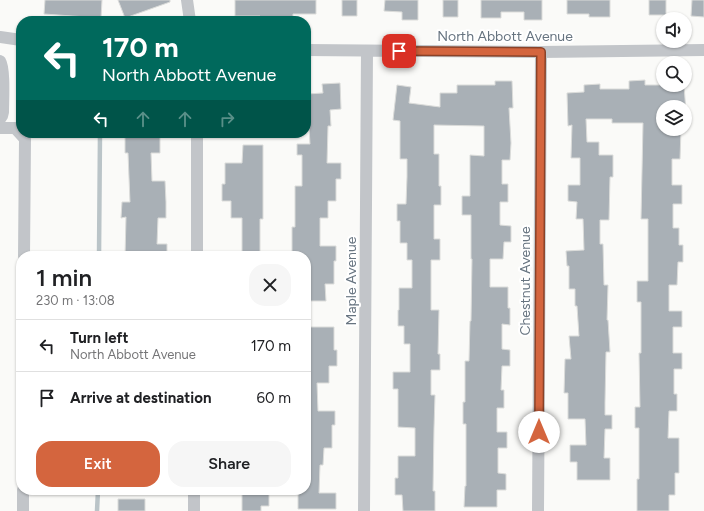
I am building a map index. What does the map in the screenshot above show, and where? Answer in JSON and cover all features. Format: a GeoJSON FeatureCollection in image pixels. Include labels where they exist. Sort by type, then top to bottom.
{"type":"FeatureCollection","features":[{"type":"Feature","properties":{"kind":"street"},"geometry":{"type":"LineString","coordinates":[[187,0],[189,16]]}},
{"type":"Feature","properties":{"kind":"street"},"geometry":{"type":"LineString","coordinates":[[0,37],[16,39]]}},
{"type":"Feature","properties":{"kind":"street","name":"North Abbott Avenue"},"geometry":{"type":"LineString","coordinates":[[311,50],[541,52],[704,50]]}},
{"type":"Feature","properties":{"kind":"street","name":"Maple Avenue"},"geometry":{"type":"LineString","coordinates":[[364,511],[367,51]]}},
{"type":"Feature","properties":{"kind":"street","name":"Chestnut Avenue"},"geometry":{"type":"LineString","coordinates":[[538,511],[541,52]]}},
{"type":"Feature","properties":{"kind":"street"},"geometry":{"type":"LineString","coordinates":[[0,61],[2,62],[3,67],[3,112],[0,119]]}},
{"type":"Feature","properties":{"kind":"street"},"geometry":{"type":"LineString","coordinates":[[0,128],[16,129]]}},
{"type":"Feature","properties":{"kind":"street"},"geometry":{"type":"LineString","coordinates":[[24,138],[24,251]]}},
{"type":"Feature","properties":{"kind":"street"},"geometry":{"type":"LineString","coordinates":[[196,138],[196,251]]}},
{"type":"Feature","properties":{"kind":"street"},"geometry":{"type":"LineString","coordinates":[[23,495],[23,511]]}},
{"type":"Feature","properties":{"kind":"street"},"geometry":{"type":"LineString","coordinates":[[194,495],[194,511]]}},
{"type":"Feature","properties":{"kind":"building"},"geometry":{"type":"Polygon","coordinates":[[[45,0],[102,0],[101,16],[44,14],[45,0]]]}},
{"type":"Feature","properties":{"kind":"building"},"geometry":{"type":"Polygon","coordinates":[[[118,0],[170,0],[170,2],[131,16],[124,16],[118,0]]]}},
{"type":"Feature","properties":{"kind":"building"},"geometry":{"type":"Polygon","coordinates":[[[235,0],[316,0],[316,14],[293,14],[293,16],[235,16],[235,0]]]}},
{"type":"Feature","properties":{"kind":"building"},"geometry":{"type":"Polygon","coordinates":[[[342,0],[357,0],[357,16],[342,16],[342,0]]]}},
{"type":"Feature","properties":{"kind":"building"},"geometry":{"type":"Polygon","coordinates":[[[385,0],[418,0],[418,20],[402,20],[402,12],[384,11],[385,0]]]}},
{"type":"Feature","properties":{"kind":"building"},"geometry":{"type":"Polygon","coordinates":[[[443,0],[458,0],[458,17],[443,17],[443,0]]]}},
{"type":"Feature","properties":{"kind":"building"},"geometry":{"type":"Polygon","coordinates":[[[481,0],[542,0],[542,20],[524,20],[524,12],[501,12],[501,18],[481,18],[481,0]]]}},
{"type":"Feature","properties":{"kind":"building"},"geometry":{"type":"Polygon","coordinates":[[[567,0],[610,0],[610,17],[589,17],[589,14],[567,14],[567,0]]]}},
{"type":"Feature","properties":{"kind":"building"},"geometry":{"type":"Polygon","coordinates":[[[649,0],[666,0],[666,12],[656,12],[656,15],[649,15],[649,0]]]}},
{"type":"Feature","properties":{"kind":"building"},"geometry":{"type":"Polygon","coordinates":[[[692,0],[704,0],[704,17],[692,16],[692,0]]]}},
{"type":"Feature","properties":{"kind":"building"},"geometry":{"type":"Polygon","coordinates":[[[645,80],[645,85],[656,85],[656,92],[685,92],[685,100],[656,100],[656,136],[681,136],[680,159],[672,159],[672,185],[682,185],[682,204],[673,204],[673,228],[679,228],[679,245],[683,245],[683,262],[678,262],[677,285],[669,285],[669,311],[682,311],[682,327],[673,327],[673,353],[682,353],[682,369],[674,369],[674,394],[677,394],[677,411],[669,411],[668,438],[679,438],[679,473],[675,473],[675,495],[669,495],[669,511],[637,511],[637,479],[639,479],[639,428],[635,428],[635,407],[640,407],[639,353],[641,353],[641,302],[637,302],[637,281],[648,281],[648,219],[641,219],[643,123],[612,123],[612,119],[586,119],[587,142],[599,142],[599,155],[613,155],[613,177],[610,177],[609,220],[600,220],[600,244],[603,244],[604,285],[608,285],[607,320],[610,352],[606,352],[605,415],[612,415],[612,429],[605,429],[604,458],[610,458],[610,480],[577,480],[577,462],[570,462],[570,445],[586,445],[585,419],[568,419],[568,393],[564,393],[565,359],[571,359],[569,336],[579,336],[577,306],[575,306],[575,289],[569,289],[569,266],[567,266],[566,251],[584,250],[583,219],[576,219],[577,202],[568,201],[568,185],[580,185],[580,158],[571,158],[572,125],[568,126],[567,93],[584,92],[584,85],[600,84],[600,89],[629,89],[629,81],[645,80]]]}},
{"type":"Feature","properties":{"kind":"building"},"geometry":{"type":"Polygon","coordinates":[[[495,81],[512,81],[513,108],[509,108],[511,143],[510,160],[502,160],[502,184],[508,184],[508,202],[500,202],[500,225],[511,226],[511,242],[504,242],[503,259],[490,259],[490,287],[508,287],[508,308],[510,308],[510,325],[502,324],[502,349],[510,350],[510,366],[502,366],[501,390],[504,390],[504,408],[497,408],[497,432],[507,432],[507,448],[498,448],[498,473],[506,474],[506,490],[497,490],[497,507],[464,507],[466,486],[466,424],[463,424],[463,402],[465,402],[465,361],[469,361],[472,259],[471,215],[462,215],[462,196],[470,196],[470,155],[484,156],[484,126],[434,125],[434,154],[439,154],[439,186],[441,186],[441,205],[434,205],[434,239],[440,239],[440,260],[431,260],[431,310],[439,310],[438,354],[440,354],[440,370],[431,370],[431,395],[435,395],[433,491],[435,491],[435,511],[403,511],[402,495],[395,495],[395,478],[398,478],[398,456],[415,456],[415,428],[398,427],[398,389],[393,389],[393,372],[410,372],[410,344],[404,344],[404,326],[398,326],[398,310],[399,288],[412,288],[412,260],[407,260],[407,243],[400,243],[400,221],[397,221],[397,204],[406,204],[407,159],[400,159],[400,121],[393,120],[397,85],[411,87],[409,103],[440,107],[440,93],[457,93],[457,85],[495,85],[495,81]]]}},
{"type":"Feature","properties":{"kind":"building"},"geometry":{"type":"Polygon","coordinates":[[[340,83],[341,109],[330,110],[331,126],[328,126],[327,163],[341,163],[341,179],[336,179],[336,201],[328,201],[328,218],[320,218],[320,246],[336,246],[336,261],[334,261],[334,284],[325,284],[326,301],[311,301],[311,251],[292,251],[292,227],[295,227],[295,186],[302,186],[302,155],[297,155],[297,144],[310,144],[311,94],[323,93],[322,84],[340,83]]]}},
{"type":"Feature","properties":{"kind":"building"},"geometry":{"type":"Polygon","coordinates":[[[125,138],[160,138],[160,153],[151,153],[152,181],[165,181],[166,218],[158,218],[157,244],[167,244],[167,251],[125,251],[126,217],[121,218],[122,202],[130,202],[128,153],[125,153],[125,138]]]}},
{"type":"Feature","properties":{"kind":"building"},"geometry":{"type":"Polygon","coordinates":[[[243,145],[263,145],[263,219],[260,219],[260,251],[242,251],[242,218],[231,218],[231,201],[222,201],[222,184],[225,184],[225,163],[242,163],[243,145]]]}},
{"type":"Feature","properties":{"kind":"building"},"geometry":{"type":"Polygon","coordinates":[[[311,327],[334,327],[334,350],[337,350],[337,366],[329,366],[329,383],[317,383],[318,411],[335,411],[335,425],[332,425],[332,448],[324,448],[323,465],[320,465],[319,493],[336,493],[336,509],[298,509],[298,495],[311,495],[311,327]]]}},
{"type":"Feature","properties":{"kind":"building"},"geometry":{"type":"Polygon","coordinates":[[[242,495],[269,495],[269,506],[261,506],[261,511],[242,511],[242,495]]]}},
{"type":"Feature","properties":{"kind":"building"},"geometry":{"type":"Polygon","coordinates":[[[118,499],[145,499],[145,511],[118,511],[118,499]]]}},
{"type":"Feature","properties":{"kind":"waterway"},"geometry":{"type":"LineString","coordinates":[[99,251],[100,138]]}},
{"type":"Feature","properties":{"kind":"waterway"},"geometry":{"type":"LineString","coordinates":[[97,511],[98,495]]}},
{"type":"Feature","properties":{"kind":"route"},"geometry":{"type":"LineString","coordinates":[[399,51],[541,52],[539,432]]}}]}
